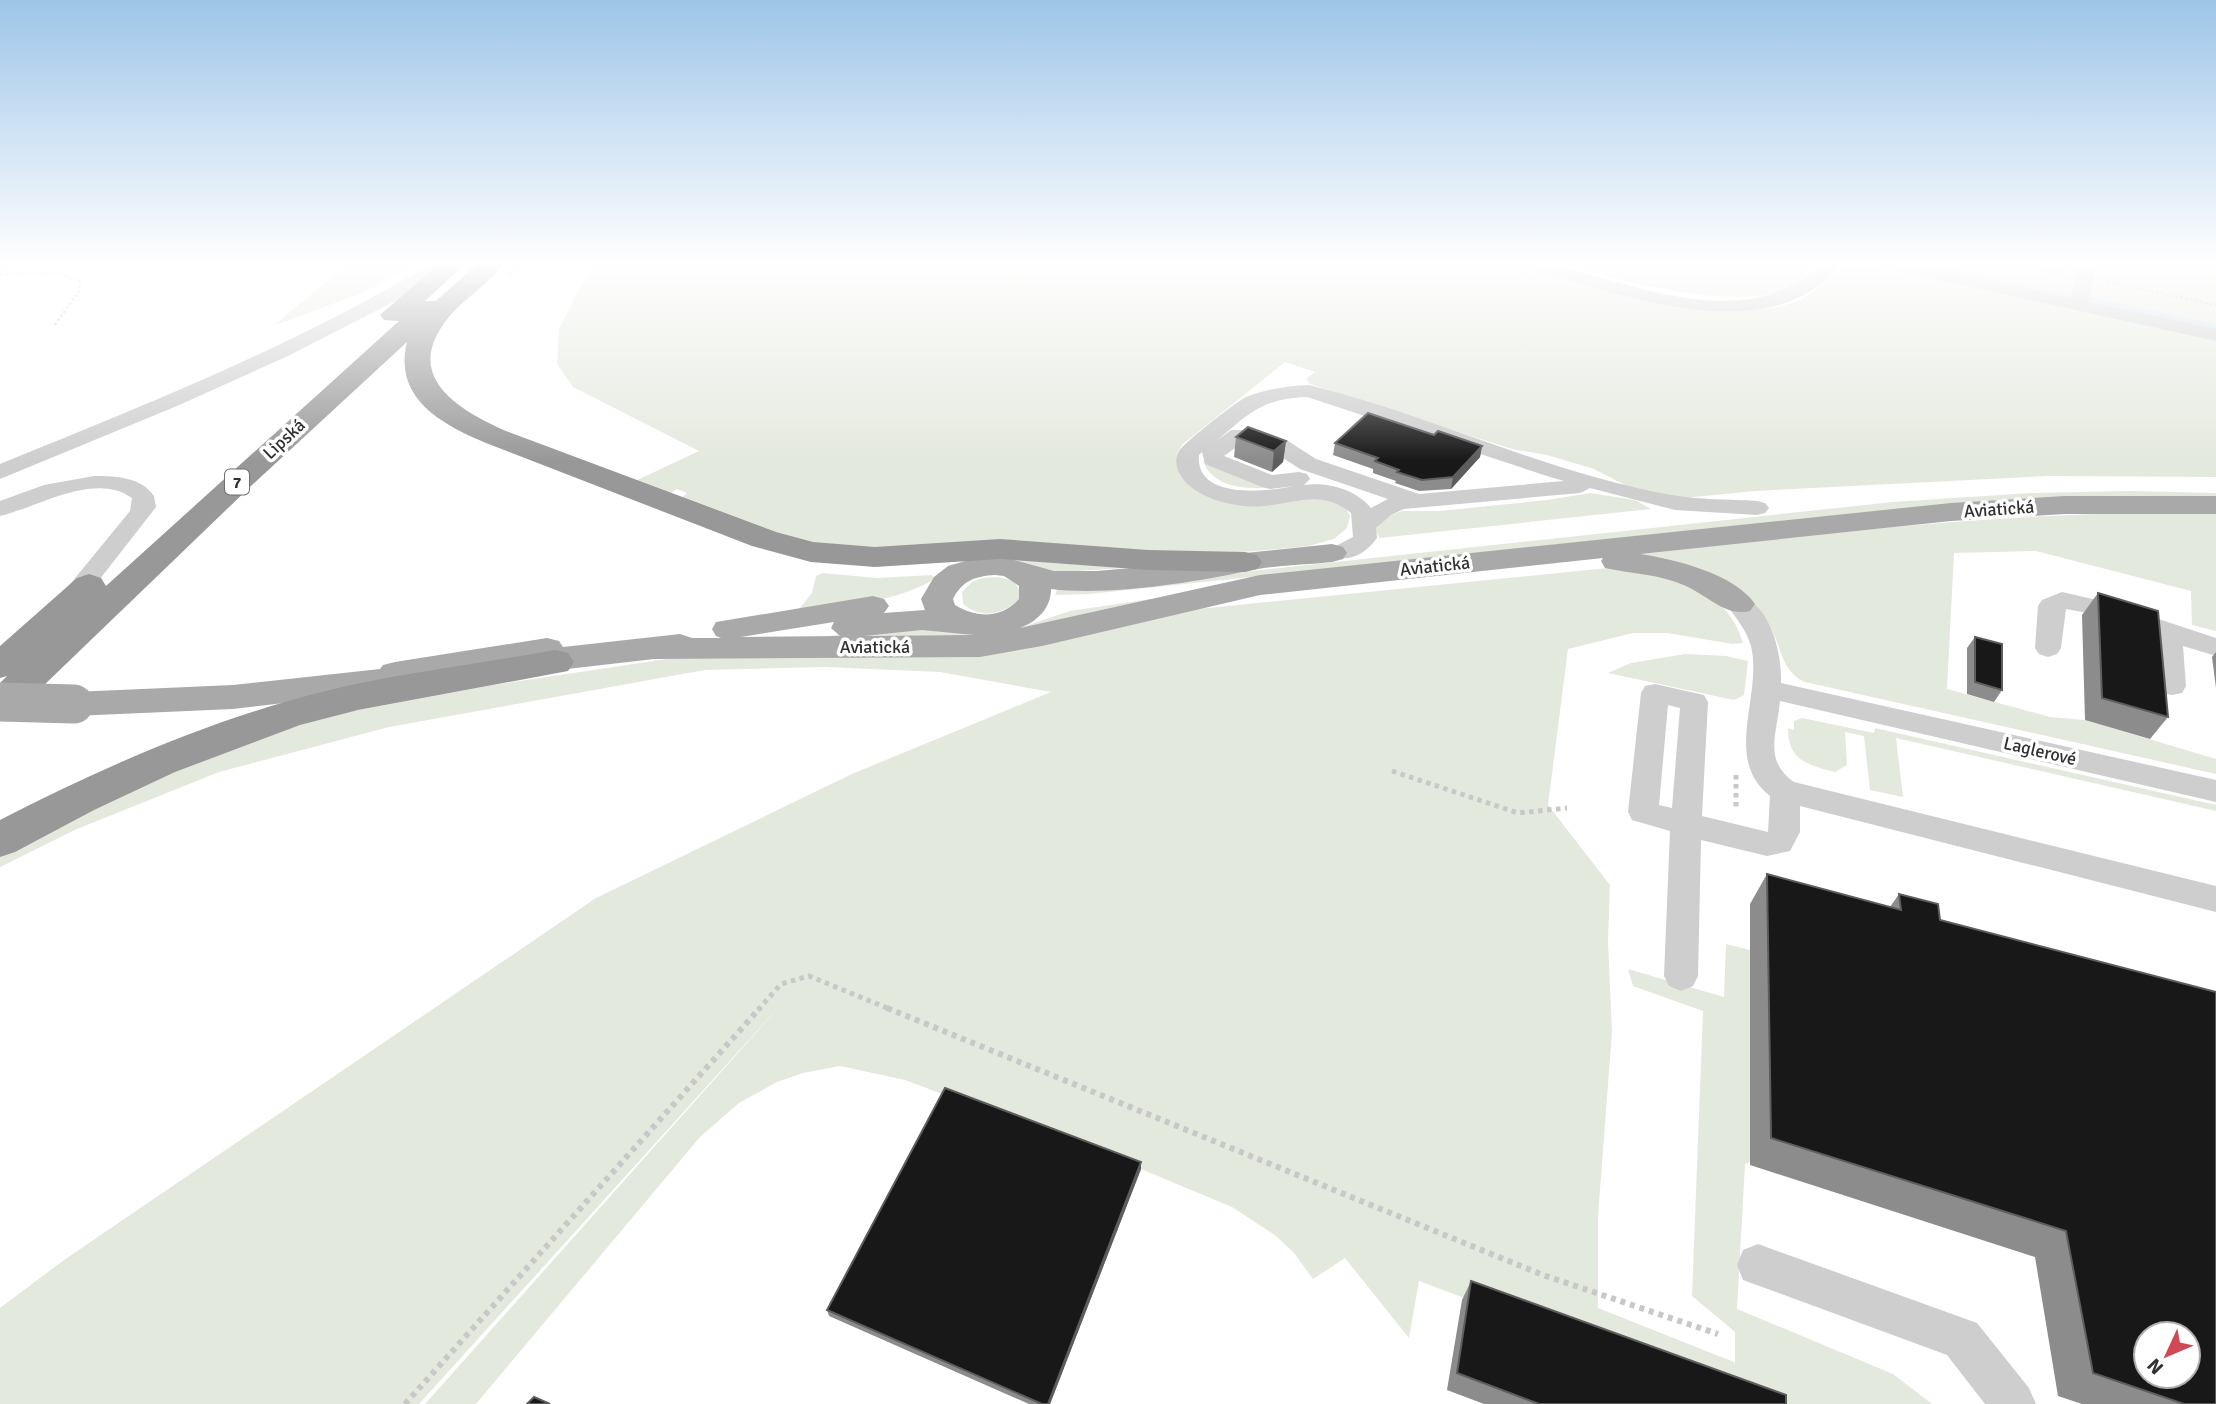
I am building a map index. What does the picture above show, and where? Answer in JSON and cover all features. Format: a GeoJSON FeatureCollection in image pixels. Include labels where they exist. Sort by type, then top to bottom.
{"type":"FeatureCollection","features":[{"type":"Feature","properties":{"kind":"highway","name":"Lipská"},"geometry":{"type":"LineString","coordinates":[[0,666],[377,330]]}},
{"type":"Feature","properties":{"kind":"highway","name":"Lipská"},"geometry":{"type":"LineString","coordinates":[[0,703],[276,446],[406,330]]}},
{"type":"Feature","properties":{"kind":"highway"},"geometry":{"type":"LineString","coordinates":[[428,330],[417,351],[417,373],[429,396],[451,415],[482,432],[786,547],[832,555],[901,556],[1000,549],[1147,560],[1252,573]]}},
{"type":"Feature","properties":{"kind":"highway"},"geometry":{"type":"LineString","coordinates":[[664,500],[709,529],[774,555],[810,564],[886,572],[998,566]]}},
{"type":"Feature","properties":{"kind":"highway"},"geometry":{"type":"LineString","coordinates":[[0,840],[119,781],[217,740],[293,713],[333,702],[492,676],[555,662]]}},
{"type":"Feature","properties":{"kind":"main road","name":"Aviatická"},"geometry":{"type":"LineString","coordinates":[[658,649],[980,646],[1042,635],[1252,573],[1343,552],[1876,496],[2017,486],[2134,483],[2216,486]]}},
{"type":"Feature","properties":{"kind":"main road","name":"Aviatická"},"geometry":{"type":"LineString","coordinates":[[998,566],[1053,580],[1096,581],[1218,569],[1252,573],[1532,556],[1962,511],[2113,504],[2216,505]]}},
{"type":"Feature","properties":{"kind":"main road"},"geometry":{"type":"LineString","coordinates":[[1532,556],[1656,565],[1708,584],[1739,604]]}},
{"type":"Feature","properties":{"kind":"main road"},"geometry":{"type":"LineString","coordinates":[[963,624],[941,611],[937,599],[944,582],[958,572],[998,566],[1030,579],[1035,587],[1036,598],[1031,606],[1013,621]]}},
{"type":"Feature","properties":{"kind":"main road"},"geometry":{"type":"LineString","coordinates":[[0,703],[74,704],[233,697],[434,675],[492,665],[555,662],[707,640],[921,620],[988,626],[1085,600],[1224,585],[1252,573]]}},
{"type":"Feature","properties":{"kind":"main road","name":"Aviatická"},"geometry":{"type":"LineString","coordinates":[[340,684],[534,651],[738,628],[891,604],[922,595],[944,582]]}},
{"type":"Feature","properties":{"kind":"street"},"geometry":{"type":"LineString","coordinates":[[0,472],[282,354],[330,330]]}},
{"type":"Feature","properties":{"kind":"street"},"geometry":{"type":"LineString","coordinates":[[2191,330],[2216,335]]}},
{"type":"Feature","properties":{"kind":"street"},"geometry":{"type":"LineString","coordinates":[[1343,552],[1363,541],[1365,525],[1358,506],[1312,480],[1270,482],[1213,459],[1212,454],[1221,436],[1251,402],[1291,391],[1309,391],[1558,472],[1642,496]]}},
{"type":"Feature","properties":{"kind":"street"},"geometry":{"type":"LineString","coordinates":[[1334,494],[1305,491],[1259,500],[1234,497],[1205,485],[1192,476],[1186,458],[1191,448],[1221,436],[1249,435],[1280,446],[1308,464],[1400,497],[1423,501]]}},
{"type":"Feature","properties":{"kind":"street"},"geometry":{"type":"LineString","coordinates":[[0,509],[49,491],[88,484],[128,485],[143,496],[144,507],[140,514],[66,605]]}},
{"type":"Feature","properties":{"kind":"street"},"geometry":{"type":"LineString","coordinates":[[1365,525],[1393,504],[1566,485],[1675,503],[1757,508]]}},
{"type":"Feature","properties":{"kind":"street"},"geometry":{"type":"LineString","coordinates":[[2048,648],[2051,606],[2062,600],[2151,623],[2216,647]]}},
{"type":"Feature","properties":{"kind":"street"},"geometry":{"type":"LineString","coordinates":[[1739,604],[1758,625],[1767,655],[1768,689],[1761,763],[1770,779],[1785,791],[2216,899]]}},
{"type":"Feature","properties":{"kind":"street"},"geometry":{"type":"LineString","coordinates":[[2169,631],[2172,686]]}},
{"type":"Feature","properties":{"kind":"street","name":"Laglerové"},"geometry":{"type":"LineString","coordinates":[[1768,689],[2216,791]]}},
{"type":"Feature","properties":{"kind":"street"},"geometry":{"type":"LineString","coordinates":[[1681,976],[1686,824],[1774,844],[1779,842],[1784,832],[1785,791]]}},
{"type":"Feature","properties":{"kind":"street"},"geometry":{"type":"LineString","coordinates":[[1758,1265],[1962,1338],[2013,1404]]}},
{"type":"Feature","properties":{"kind":"path"},"geometry":{"type":"LineString","coordinates":[[1392,771],[1518,813],[1567,808]]}},
{"type":"Feature","properties":{"kind":"path"},"geometry":{"type":"LineString","coordinates":[[405,1404],[781,984],[809,976],[1543,1275],[1717,1334]]}},
{"type":"Feature","properties":{"kind":"shaded area"},"geometry":{"type":"Polygon","coordinates":[[[559,330],[2168,330],[2216,340],[2216,477],[2049,476],[1755,491],[1684,498],[1627,486],[1594,469],[1547,455],[1512,449],[1310,384],[1306,379],[1315,372],[1285,362],[1183,444],[1177,454],[1176,464],[1187,483],[1292,499],[1329,499],[1346,508],[1350,516],[1347,528],[1334,539],[1309,546],[1187,555],[884,550],[809,545],[680,499],[687,493],[677,489],[668,495],[633,482],[699,451],[573,387],[557,364],[559,330]]]}},
{"type":"Feature","properties":{"kind":"shaded area"},"geometry":{"type":"Polygon","coordinates":[[[1203,461],[1275,487],[1233,486],[1215,477],[1203,461]]]}},
{"type":"Feature","properties":{"kind":"shaded area"},"geometry":{"type":"Polygon","coordinates":[[[1590,493],[1635,500],[1651,509],[1380,538],[1375,530],[1384,518],[1402,511],[1440,511],[1590,493]]]}},
{"type":"Feature","properties":{"kind":"shaded area"},"geometry":{"type":"Polygon","coordinates":[[[2030,493],[2216,493],[2216,498],[1816,517],[1090,594],[1055,595],[1057,589],[1083,589],[1893,502],[2030,493]]]}},
{"type":"Feature","properties":{"kind":"shaded area"},"geometry":{"type":"Polygon","coordinates":[[[2144,513],[2216,514],[2216,631],[2192,625],[2191,591],[2036,551],[1954,553],[1947,689],[2050,717],[2085,720],[2216,759],[2216,774],[1805,682],[1786,664],[1768,623],[1637,553],[1953,522],[2144,513]]]}},
{"type":"Feature","properties":{"kind":"shaded area"},"geometry":{"type":"Polygon","coordinates":[[[970,556],[1124,568],[1061,572],[983,558],[904,565],[970,556]]]}},
{"type":"Feature","properties":{"kind":"shaded area"},"geometry":{"type":"Polygon","coordinates":[[[1618,567],[1676,580],[1694,587],[1724,609],[1735,624],[1743,643],[1733,644],[1667,633],[1633,633],[1568,649],[1548,805],[1610,885],[1608,941],[1612,1032],[1598,1216],[1598,1308],[1734,1362],[1735,1365],[1735,1332],[1692,1296],[1703,1011],[1633,986],[1628,969],[1724,997],[1726,944],[1750,950],[1750,1162],[1745,1164],[1737,1309],[1893,1374],[1932,1404],[1745,1404],[1419,1281],[1409,1338],[1345,1258],[1313,1279],[1294,1253],[1276,1236],[1232,1207],[1141,1169],[905,1080],[840,1066],[803,1073],[777,1082],[739,1103],[700,1137],[476,1404],[425,1404],[787,998],[419,1404],[0,1404],[0,1308],[64,1260],[596,898],[852,774],[1051,692],[940,672],[825,667],[705,670],[389,727],[219,772],[77,829],[0,867],[0,852],[114,794],[288,728],[348,712],[493,685],[667,659],[717,655],[829,655],[1178,611],[1618,567]]]}},
{"type":"Feature","properties":{"kind":"shaded area"},"geometry":{"type":"Polygon","coordinates":[[[822,573],[877,578],[932,575],[935,579],[885,599],[795,614],[812,593],[816,576],[822,573]]]}},
{"type":"Feature","properties":{"kind":"shaded area"},"geometry":{"type":"Polygon","coordinates":[[[983,578],[1008,579],[1017,586],[1020,598],[1007,608],[993,613],[970,609],[963,604],[962,592],[973,581],[983,578]]]}},
{"type":"Feature","properties":{"kind":"shaded area"},"geometry":{"type":"Polygon","coordinates":[[[1154,600],[1006,637],[828,636],[914,627],[1013,630],[1070,611],[1154,600]]]}},
{"type":"Feature","properties":{"kind":"shaded area"},"geometry":{"type":"Polygon","coordinates":[[[1685,654],[1726,656],[1748,661],[1744,695],[1734,700],[1608,673],[1631,663],[1685,654]]]}},
{"type":"Feature","properties":{"kind":"shaded area"},"geometry":{"type":"Polygon","coordinates":[[[1802,718],[1874,733],[1875,728],[2216,805],[2216,811],[1896,738],[1903,797],[1870,790],[1864,736],[1845,732],[1847,765],[1835,772],[1808,763],[1795,754],[1788,728],[1794,730],[1794,721],[1802,718]]]}},
{"type":"Feature","properties":{"kind":"building"},"geometry":{"type":"Polygon","coordinates":[[[1368,413],[1434,435],[1438,431],[1482,446],[1453,477],[1422,480],[1375,461],[1378,458],[1335,443],[1368,413]]]}},
{"type":"Feature","properties":{"kind":"building"},"geometry":{"type":"Polygon","coordinates":[[[1248,427],[1286,441],[1274,451],[1236,437],[1248,427]]]}},
{"type":"Feature","properties":{"kind":"building"},"geometry":{"type":"Polygon","coordinates":[[[2098,593],[2158,611],[2168,717],[2102,698],[2098,593]]]}},
{"type":"Feature","properties":{"kind":"building"},"geometry":{"type":"Polygon","coordinates":[[[1975,637],[2002,644],[2002,690],[1975,682],[1975,637]]]}},
{"type":"Feature","properties":{"kind":"building"},"geometry":{"type":"Polygon","coordinates":[[[1767,874],[1901,910],[1899,894],[1938,904],[1940,920],[2216,992],[2216,1404],[2184,1404],[2143,1390],[2202,1390],[2202,1320],[2132,1320],[2132,1386],[2093,1373],[2066,1231],[1771,1138],[1767,874]]]}},
{"type":"Feature","properties":{"kind":"building"},"geometry":{"type":"Polygon","coordinates":[[[945,1088],[1141,1162],[1048,1404],[1042,1404],[827,1310],[945,1088]]]}},
{"type":"Feature","properties":{"kind":"building"},"geometry":{"type":"Polygon","coordinates":[[[1471,1281],[1786,1395],[1786,1404],[1539,1404],[1457,1373],[1471,1281]]]}},
{"type":"Feature","properties":{"kind":"building"},"geometry":{"type":"Polygon","coordinates":[[[534,1397],[550,1404],[527,1404],[534,1397]]]}}]}
